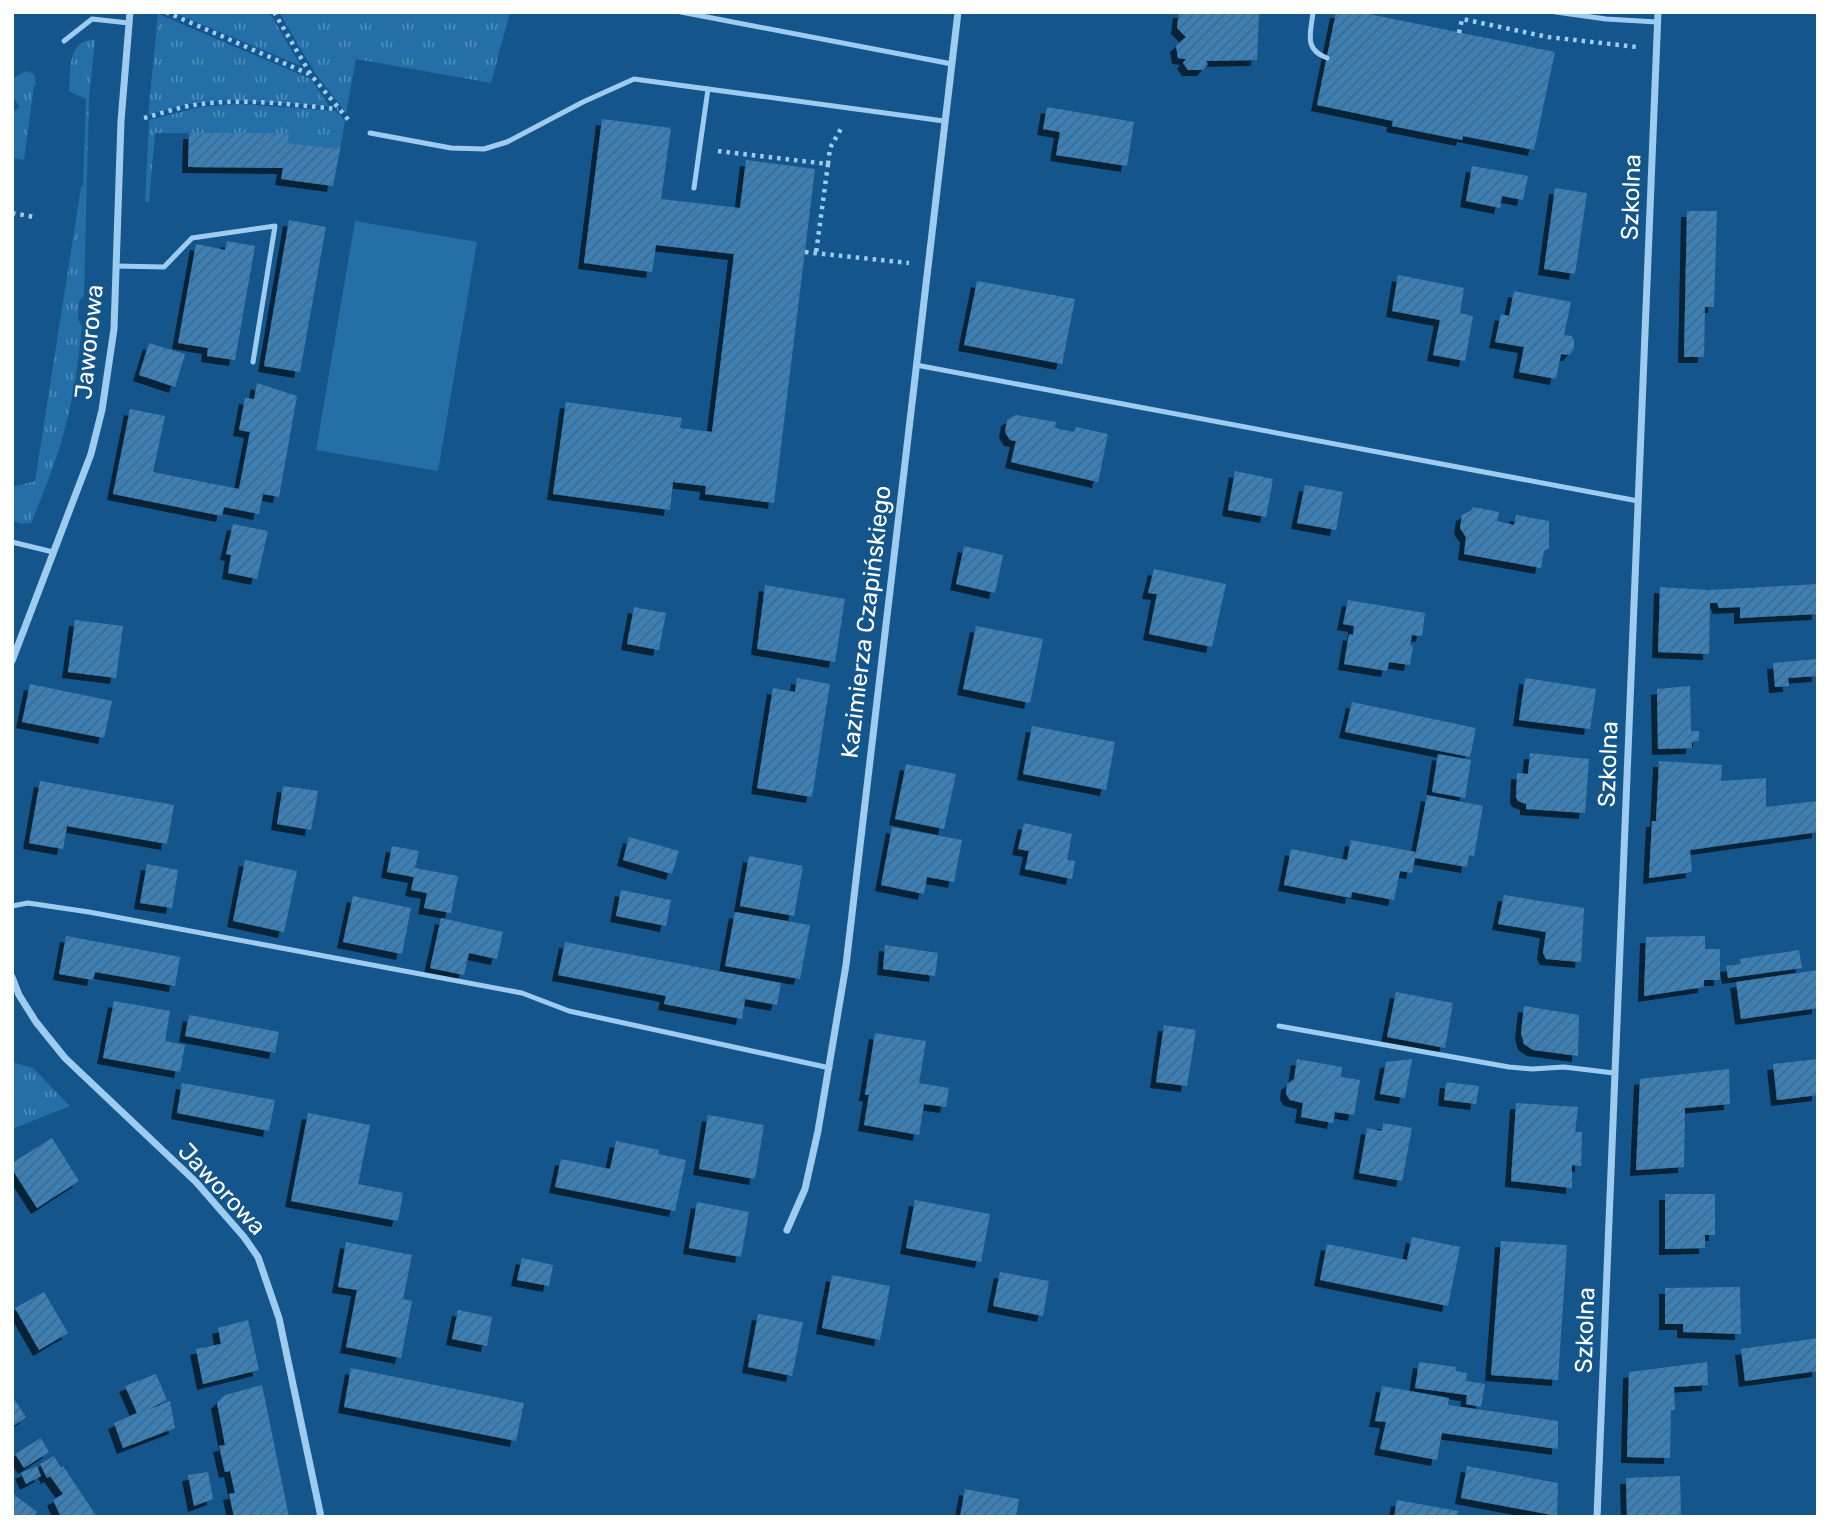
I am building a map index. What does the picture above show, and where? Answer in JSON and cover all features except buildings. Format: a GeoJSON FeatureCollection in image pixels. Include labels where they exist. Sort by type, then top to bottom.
{"type":"FeatureCollection","features":[{"type":"Feature","properties":{"kind":"street","name":"Jaworowa"},"geometry":{"type":"LineString","coordinates":[[12,661],[91,454],[102,410],[114,329],[121,108],[130,12]]}},
{"type":"Feature","properties":{"kind":"street","name":"Kazimierza Czapińskiego"},"geometry":{"type":"LineString","coordinates":[[787,1230],[805,1189],[830,1068],[846,965],[958,12]]}},
{"type":"Feature","properties":{"kind":"street","name":"Szkolna"},"geometry":{"type":"LineString","coordinates":[[1597,1517],[1658,12]]}},
{"type":"Feature","properties":{"kind":"street","name":"Jaworowa"},"geometry":{"type":"LineString","coordinates":[[12,977],[16,997],[65,1058],[196,1182],[258,1257],[282,1329],[321,1517]]}},
{"type":"Feature","properties":{"kind":"lane"},"geometry":{"type":"LineString","coordinates":[[681,12],[952,64]]}},
{"type":"Feature","properties":{"kind":"lane"},"geometry":{"type":"LineString","coordinates":[[1313,12],[1311,46],[1315,53],[1327,58]]}},
{"type":"Feature","properties":{"kind":"lane"},"geometry":{"type":"LineString","coordinates":[[1556,12],[1594,18],[1657,22]]}},
{"type":"Feature","properties":{"kind":"lane"},"geometry":{"type":"LineString","coordinates":[[64,41],[92,19],[129,23]]}},
{"type":"Feature","properties":{"kind":"lane"},"geometry":{"type":"LineString","coordinates":[[370,132],[451,148],[484,149],[507,142],[634,79],[944,121]]}},
{"type":"Feature","properties":{"kind":"lane"},"geometry":{"type":"LineString","coordinates":[[694,188],[708,89]]}},
{"type":"Feature","properties":{"kind":"lane"},"geometry":{"type":"LineString","coordinates":[[116,266],[164,267],[192,237],[275,226],[253,362]]}},
{"type":"Feature","properties":{"kind":"lane"},"geometry":{"type":"LineString","coordinates":[[916,365],[1638,502]]}},
{"type":"Feature","properties":{"kind":"lane"},"geometry":{"type":"LineString","coordinates":[[12,542],[53,552]]}},
{"type":"Feature","properties":{"kind":"lane"},"geometry":{"type":"LineString","coordinates":[[12,906],[27,903],[89,912],[522,993],[569,1012],[830,1068]]}},
{"type":"Feature","properties":{"kind":"lane"},"geometry":{"type":"LineString","coordinates":[[1279,1026],[1510,1067],[1564,1067],[1614,1073]]}},
{"type":"Feature","properties":{"kind":"path"},"geometry":{"type":"LineString","coordinates":[[166,12],[311,75]]}},
{"type":"Feature","properties":{"kind":"path"},"geometry":{"type":"LineString","coordinates":[[274,12],[311,75],[345,117]]}},
{"type":"Feature","properties":{"kind":"path"},"geometry":{"type":"LineString","coordinates":[[1459,33],[1463,12]]}},
{"type":"Feature","properties":{"kind":"path"},"geometry":{"type":"LineString","coordinates":[[1462,19],[1548,37],[1615,44]]}},
{"type":"Feature","properties":{"kind":"path"},"geometry":{"type":"LineString","coordinates":[[144,118],[182,107],[225,102],[338,108]]}},
{"type":"Feature","properties":{"kind":"path"},"geometry":{"type":"LineString","coordinates":[[816,253],[830,148]]}},
{"type":"Feature","properties":{"kind":"path"},"geometry":{"type":"LineString","coordinates":[[700,149],[828,164]]}},
{"type":"Feature","properties":{"kind":"path"},"geometry":{"type":"LineString","coordinates":[[12,213],[34,216]]}},
{"type":"Feature","properties":{"kind":"path"},"geometry":{"type":"LineString","coordinates":[[805,252],[928,264]]}},
{"type":"Feature","properties":{"kind":"green space"},"geometry":{"type":"Polygon","coordinates":[[[173,12],[269,12],[301,66],[173,12]]]}},
{"type":"Feature","properties":{"kind":"green space"},"geometry":{"type":"Polygon","coordinates":[[[279,12],[510,12],[491,83],[356,59],[346,113],[315,73],[279,12]]]}},
{"type":"Feature","properties":{"kind":"green space"},"geometry":{"type":"Polygon","coordinates":[[[158,14],[311,79],[329,106],[229,100],[188,104],[148,115],[158,14]]]}},
{"type":"Feature","properties":{"kind":"green space"},"geometry":{"type":"Polygon","coordinates":[[[95,40],[89,98],[84,296],[79,301],[78,320],[82,326],[75,379],[64,432],[49,478],[31,523],[21,524],[12,520],[12,487],[35,481],[83,186],[86,99],[69,91],[72,58],[78,46],[95,40]]]}},
{"type":"Feature","properties":{"kind":"green space"},"geometry":{"type":"Polygon","coordinates":[[[26,71],[34,74],[36,86],[24,160],[12,158],[12,113],[20,107],[12,95],[12,79],[26,71]]]}},
{"type":"Feature","properties":{"kind":"green space"},"geometry":{"type":"Polygon","coordinates":[[[239,104],[336,111],[345,121],[340,149],[288,143],[289,133],[155,133],[149,202],[145,202],[149,120],[200,107],[239,104]]]}},
{"type":"Feature","properties":{"kind":"green space"},"geometry":{"type":"Polygon","coordinates":[[[355,221],[477,242],[438,471],[316,450],[355,221]]]}},
{"type":"Feature","properties":{"kind":"green space"},"geometry":{"type":"Polygon","coordinates":[[[12,1062],[33,1068],[70,1106],[12,1129],[12,1062]]]}}]}
